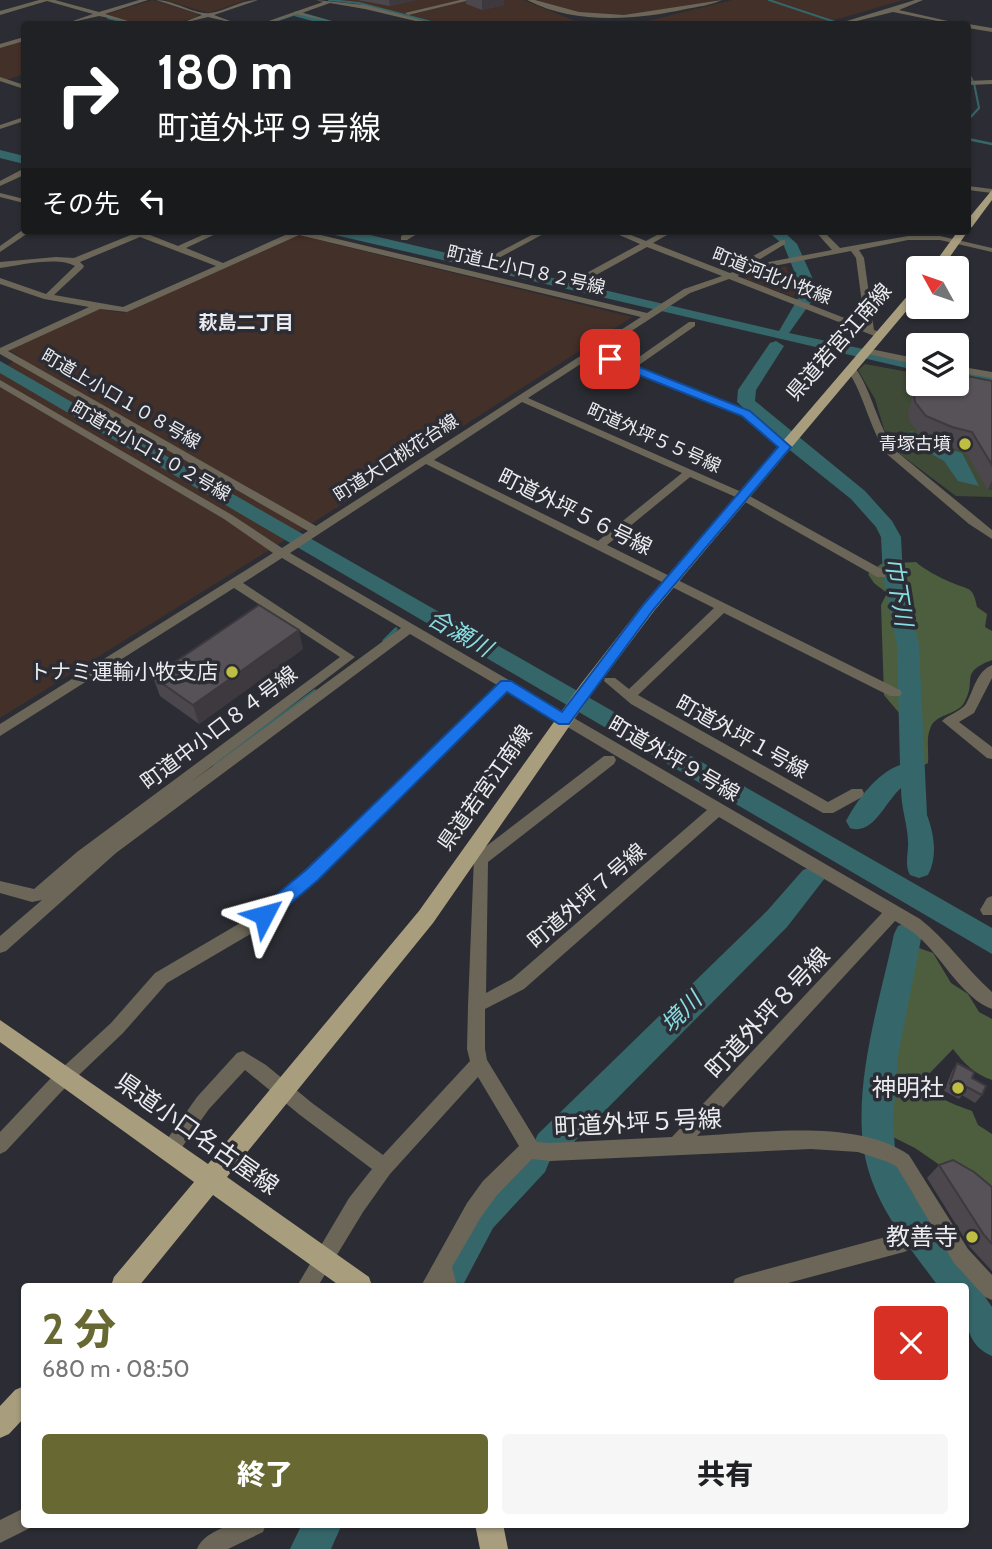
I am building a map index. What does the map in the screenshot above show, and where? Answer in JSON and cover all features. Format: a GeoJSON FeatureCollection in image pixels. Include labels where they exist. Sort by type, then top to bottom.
{"type":"FeatureCollection","features":[{"type":"Feature","properties":{"kind":"main road"},"geometry":{"type":"LineString","coordinates":[[971,221],[992,192]]}},
{"type":"Feature","properties":{"kind":"main road"},"geometry":{"type":"LineString","coordinates":[[945,256],[960,235]]}},
{"type":"Feature","properties":{"kind":"main road","name":"県道若宮江南線"},"geometry":{"type":"LineString","coordinates":[[126,1283],[478,854],[565,719],[670,581],[858,360],[875,333],[906,302]]}},
{"type":"Feature","properties":{"kind":"main road","name":"県道小口名古屋線"},"geometry":{"type":"LineString","coordinates":[[0,1030],[356,1283]]}},
{"type":"Feature","properties":{"kind":"main road"},"geometry":{"type":"LineString","coordinates":[[0,1425],[21,1402]]}},
{"type":"Feature","properties":{"kind":"main road"},"geometry":{"type":"LineString","coordinates":[[490,1528],[494,1549]]}},
{"type":"Feature","properties":{"kind":"street"},"geometry":{"type":"LineString","coordinates":[[0,13],[45,0],[123,21]]}},
{"type":"Feature","properties":{"kind":"street"},"geometry":{"type":"LineString","coordinates":[[99,15],[145,0]]}},
{"type":"Feature","properties":{"kind":"street"},"geometry":{"type":"LineString","coordinates":[[78,21],[151,0]]}},
{"type":"Feature","properties":{"kind":"street"},"geometry":{"type":"LineString","coordinates":[[159,0],[225,21]]}},
{"type":"Feature","properties":{"kind":"street"},"geometry":{"type":"LineString","coordinates":[[192,21],[255,0]]}},
{"type":"Feature","properties":{"kind":"street"},"geometry":{"type":"LineString","coordinates":[[320,0],[365,7],[421,21]]}},
{"type":"Feature","properties":{"kind":"street"},"geometry":{"type":"LineString","coordinates":[[408,13],[467,0]]}},
{"type":"Feature","properties":{"kind":"street"},"geometry":{"type":"LineString","coordinates":[[530,0],[585,21]]}},
{"type":"Feature","properties":{"kind":"street"},"geometry":{"type":"LineString","coordinates":[[633,21],[719,0]]}},
{"type":"Feature","properties":{"kind":"street"},"geometry":{"type":"LineString","coordinates":[[851,21],[920,0]]}},
{"type":"Feature","properties":{"kind":"street"},"geometry":{"type":"LineString","coordinates":[[273,21],[332,2]]}},
{"type":"Feature","properties":{"kind":"street"},"geometry":{"type":"LineString","coordinates":[[326,21],[300,14],[332,2]]}},
{"type":"Feature","properties":{"kind":"street"},"geometry":{"type":"LineString","coordinates":[[558,10],[604,17],[656,15]]}},
{"type":"Feature","properties":{"kind":"street"},"geometry":{"type":"LineString","coordinates":[[893,10],[944,21]]}},
{"type":"Feature","properties":{"kind":"street"},"geometry":{"type":"LineString","coordinates":[[99,15],[118,21]]}},
{"type":"Feature","properties":{"kind":"street"},"geometry":{"type":"LineString","coordinates":[[294,15],[316,21]]}},
{"type":"Feature","properties":{"kind":"street"},"geometry":{"type":"LineString","coordinates":[[971,26],[992,30]]}},
{"type":"Feature","properties":{"kind":"street"},"geometry":{"type":"LineString","coordinates":[[0,46],[21,39]]}},
{"type":"Feature","properties":{"kind":"street"},"geometry":{"type":"LineString","coordinates":[[0,85],[21,78]]}},
{"type":"Feature","properties":{"kind":"street"},"geometry":{"type":"LineString","coordinates":[[0,79],[21,86]]}},
{"type":"Feature","properties":{"kind":"street"},"geometry":{"type":"LineString","coordinates":[[971,83],[992,82]]}},
{"type":"Feature","properties":{"kind":"street"},"geometry":{"type":"LineString","coordinates":[[0,126],[21,119]]}},
{"type":"Feature","properties":{"kind":"street"},"geometry":{"type":"LineString","coordinates":[[0,184],[21,174]]}},
{"type":"Feature","properties":{"kind":"street"},"geometry":{"type":"LineString","coordinates":[[971,188],[992,192]]}},
{"type":"Feature","properties":{"kind":"street"},"geometry":{"type":"LineString","coordinates":[[0,195],[21,200]]}},
{"type":"Feature","properties":{"kind":"street"},"geometry":{"type":"LineString","coordinates":[[1,248],[21,235]]}},
{"type":"Feature","properties":{"kind":"street"},"geometry":{"type":"LineString","coordinates":[[0,265],[56,259],[75,261],[129,235]]}},
{"type":"Feature","properties":{"kind":"street"},"geometry":{"type":"LineString","coordinates":[[144,235],[221,265]]}},
{"type":"Feature","properties":{"kind":"street"},"geometry":{"type":"LineString","coordinates":[[180,247],[208,235]]}},
{"type":"Feature","properties":{"kind":"street","name":"町道上小口８２号線"},"geometry":{"type":"LineString","coordinates":[[98,306],[124,310],[291,235]]}},
{"type":"Feature","properties":{"kind":"street","name":"町道上小口８２号線"},"geometry":{"type":"LineString","coordinates":[[312,235],[654,310]]}},
{"type":"Feature","properties":{"kind":"street"},"geometry":{"type":"LineString","coordinates":[[404,238],[410,235]]}},
{"type":"Feature","properties":{"kind":"street"},"geometry":{"type":"LineString","coordinates":[[492,258],[537,235]]}},
{"type":"Feature","properties":{"kind":"street","name":"町道河北小牧線"},"geometry":{"type":"LineString","coordinates":[[624,235],[875,333]]}},
{"type":"Feature","properties":{"kind":"street"},"geometry":{"type":"LineString","coordinates":[[584,278],[663,235]]}},
{"type":"Feature","properties":{"kind":"street"},"geometry":{"type":"LineString","coordinates":[[823,235],[839,252]]}},
{"type":"Feature","properties":{"kind":"street","name":"町道大口桃花台線"},"geometry":{"type":"LineString","coordinates":[[0,732],[315,532],[654,310],[696,287],[751,268],[915,237],[956,241],[992,250]]}},
{"type":"Feature","properties":{"kind":"street"},"geometry":{"type":"LineString","coordinates":[[751,268],[747,263],[782,242]]}},
{"type":"Feature","properties":{"kind":"street"},"geometry":{"type":"LineString","coordinates":[[854,249],[860,258],[875,333]]}},
{"type":"Feature","properties":{"kind":"street"},"geometry":{"type":"LineString","coordinates":[[47,298],[80,266],[75,261]]}},
{"type":"Feature","properties":{"kind":"street"},"geometry":{"type":"LineString","coordinates":[[0,281],[47,298],[98,306]]}},
{"type":"Feature","properties":{"kind":"street","name":"町道上小口１０８号線"},"geometry":{"type":"LineString","coordinates":[[1,351],[98,306]]}},
{"type":"Feature","properties":{"kind":"street"},"geometry":{"type":"LineString","coordinates":[[630,367],[692,324]]}},
{"type":"Feature","properties":{"kind":"street","name":"町道上小口１０８号線"},"geometry":{"type":"LineString","coordinates":[[1,351],[315,532]]}},
{"type":"Feature","properties":{"kind":"street"},"geometry":{"type":"LineString","coordinates":[[591,352],[746,414],[788,443]]}},
{"type":"Feature","properties":{"kind":"street"},"geometry":{"type":"LineString","coordinates":[[906,362],[858,360],[858,378],[883,441],[892,453],[958,510],[992,535]]}},
{"type":"Feature","properties":{"kind":"street"},"geometry":{"type":"LineString","coordinates":[[969,371],[992,375]]}},
{"type":"Feature","properties":{"kind":"street","name":"町道中小口１０２号線"},"geometry":{"type":"LineString","coordinates":[[0,383],[283,552]]}},
{"type":"Feature","properties":{"kind":"street","name":"町道外坪５５号線"},"geometry":{"type":"LineString","coordinates":[[520,398],[742,496],[881,574]]}},
{"type":"Feature","properties":{"kind":"street","name":"町道外坪５６号線"},"geometry":{"type":"LineString","coordinates":[[426,460],[895,693]]}},
{"type":"Feature","properties":{"kind":"street"},"geometry":{"type":"LineString","coordinates":[[602,547],[691,474]]}},
{"type":"Feature","properties":{"kind":"street","name":"町道外坪９号線"},"geometry":{"type":"LineString","coordinates":[[283,552],[922,929],[968,981],[992,1002]]}},
{"type":"Feature","properties":{"kind":"street","name":"町道中小口８４号線"},"geometry":{"type":"LineString","coordinates":[[0,887],[32,896],[38,895],[82,856],[349,657],[235,583]]}},
{"type":"Feature","properties":{"kind":"street"},"geometry":{"type":"LineString","coordinates":[[629,695],[723,607]]}},
{"type":"Feature","properties":{"kind":"street"},"geometry":{"type":"LineString","coordinates":[[0,946],[111,849],[410,628]]}},
{"type":"Feature","properties":{"kind":"street"},"geometry":{"type":"LineString","coordinates":[[992,670],[985,677],[969,710],[949,721],[992,754]]}},
{"type":"Feature","properties":{"kind":"street","name":"町道外坪１号線"},"geometry":{"type":"LineString","coordinates":[[610,681],[629,695],[828,809],[857,793]]}},
{"type":"Feature","properties":{"kind":"street"},"geometry":{"type":"LineString","coordinates":[[0,1145],[65,1077],[117,1028],[161,978],[253,924],[312,875],[506,684]]}},
{"type":"Feature","properties":{"kind":"street"},"geometry":{"type":"LineString","coordinates":[[478,854],[609,760]]}},
{"type":"Feature","properties":{"kind":"street","name":"町道外坪７号線"},"geometry":{"type":"LineString","coordinates":[[476,1006],[518,984],[718,809]]}},
{"type":"Feature","properties":{"kind":"street","name":"町道外坪５号線"},"geometry":{"type":"LineString","coordinates":[[478,854],[475,1037],[479,1063],[539,1151],[811,1140],[866,1145],[893,1154],[905,1164],[961,1256],[992,1290]]}},
{"type":"Feature","properties":{"kind":"street","name":"町道外坪８号線"},"geometry":{"type":"LineString","coordinates":[[676,1146],[893,912]]}},
{"type":"Feature","properties":{"kind":"street"},"geometry":{"type":"LineString","coordinates":[[169,1151],[203,1103],[243,1059],[384,1168]]}},
{"type":"Feature","properties":{"kind":"street"},"geometry":{"type":"LineString","coordinates":[[309,1283],[356,1205],[384,1168],[479,1063]]}},
{"type":"Feature","properties":{"kind":"street"},"geometry":{"type":"LineString","coordinates":[[441,1278],[459,1233],[490,1188],[539,1151]]}},
{"type":"Feature","properties":{"kind":"street"},"geometry":{"type":"LineString","coordinates":[[753,1283],[904,1242]]}},
{"type":"Feature","properties":{"kind":"street"},"geometry":{"type":"LineString","coordinates":[[0,1532],[21,1521]]}},
{"type":"Feature","properties":{"kind":"street"},"geometry":{"type":"LineString","coordinates":[[208,1549],[247,1528]]}},
{"type":"Feature","properties":{"kind":"shaded area"},"geometry":{"type":"Polygon","coordinates":[[[153,0],[198,14],[197,17],[184,21],[126,21],[104,15],[153,0]]]}},
{"type":"Feature","properties":{"kind":"shaded area"},"geometry":{"type":"Polygon","coordinates":[[[164,0],[246,0],[209,13],[164,0]]]}},
{"type":"Feature","properties":{"kind":"shaded area"},"geometry":{"type":"Polygon","coordinates":[[[341,0],[523,0],[576,21],[429,21],[341,0]]]}},
{"type":"Feature","properties":{"kind":"shaded area"},"geometry":{"type":"Polygon","coordinates":[[[530,0],[719,0],[663,14],[620,18],[594,17],[530,0]]]}},
{"type":"Feature","properties":{"kind":"shaded area"},"geometry":{"type":"Polygon","coordinates":[[[732,0],[903,0],[831,21],[648,21],[732,0]]]}},
{"type":"Feature","properties":{"kind":"shaded area"},"geometry":{"type":"Polygon","coordinates":[[[21,38],[21,75],[0,82],[0,44],[21,38]]]}},
{"type":"Feature","properties":{"kind":"shaded area"},"geometry":{"type":"Polygon","coordinates":[[[292,235],[298,235],[632,317],[319,519],[0,718],[0,368],[22,358],[7,349],[98,309],[124,313],[292,235]]]}},
{"type":"Feature","properties":{"kind":"shaded area"},"geometry":{"type":"Polygon","coordinates":[[[786,266],[797,286],[794,297],[743,278],[786,266]]]}},
{"type":"Feature","properties":{"kind":"green space"},"geometry":{"type":"Polygon","coordinates":[[[865,364],[906,372],[906,396],[969,396],[969,385],[992,388],[992,497],[956,496],[900,454],[884,429],[875,399],[858,370],[865,364]]]}},
{"type":"Feature","properties":{"kind":"green space"},"geometry":{"type":"Polygon","coordinates":[[[916,562],[937,576],[971,592],[977,607],[987,614],[985,627],[992,631],[992,660],[972,673],[964,703],[933,724],[928,737],[928,763],[904,776],[900,714],[884,695],[881,605],[887,593],[874,583],[868,574],[881,564],[916,562]]]}},
{"type":"Feature","properties":{"kind":"green space"},"geometry":{"type":"Polygon","coordinates":[[[919,948],[933,953],[951,983],[968,994],[979,1012],[992,1019],[992,1080],[980,1075],[953,1049],[925,1078],[938,1096],[972,1111],[978,1125],[992,1134],[992,1201],[915,1148],[873,1127],[871,1107],[874,1062],[897,950],[919,948]]]}},
{"type":"Feature","properties":{"kind":"water"},"geometry":{"type":"Polygon","coordinates":[[[912,431],[932,444],[962,453],[979,486],[958,481],[944,461],[915,445],[906,433],[912,431]]]}},
{"type":"Feature","properties":{"kind":"building"},"geometry":{"type":"Polygon","coordinates":[[[969,376],[992,381],[992,465],[972,432],[926,416],[915,402],[914,396],[969,396],[969,376]]]}},
{"type":"Feature","properties":{"kind":"building"},"geometry":{"type":"Polygon","coordinates":[[[259,605],[299,630],[193,705],[153,677],[259,605]]]}},
{"type":"Feature","properties":{"kind":"building"},"geometry":{"type":"Polygon","coordinates":[[[957,1063],[974,1072],[972,1078],[986,1086],[982,1095],[967,1087],[965,1092],[950,1083],[957,1063]]]}},
{"type":"Feature","properties":{"kind":"building"},"geometry":{"type":"Polygon","coordinates":[[[953,1160],[992,1187],[992,1244],[939,1165],[953,1160]]]}},
{"type":"Feature","properties":{"kind":"waterway"},"geometry":{"type":"LineString","coordinates":[[329,0],[359,3],[428,21]]}},
{"type":"Feature","properties":{"kind":"waterway"},"geometry":{"type":"LineString","coordinates":[[769,0],[832,21]]}},
{"type":"Feature","properties":{"kind":"waterway","name":"巾下川"},"geometry":{"type":"LineString","coordinates":[[297,14],[322,21]]}},
{"type":"Feature","properties":{"kind":"waterway"},"geometry":{"type":"LineString","coordinates":[[276,21],[293,15]]}},
{"type":"Feature","properties":{"kind":"waterway"},"geometry":{"type":"LineString","coordinates":[[108,18],[120,21]]}},
{"type":"Feature","properties":{"kind":"waterway"},"geometry":{"type":"LineString","coordinates":[[971,78],[979,108],[971,117]]}},
{"type":"Feature","properties":{"kind":"waterway"},"geometry":{"type":"LineString","coordinates":[[971,140],[992,144]]}},
{"type":"Feature","properties":{"kind":"waterway"},"geometry":{"type":"LineString","coordinates":[[0,154],[21,159]]}},
{"type":"Feature","properties":{"kind":"waterway"},"geometry":{"type":"LineString","coordinates":[[352,235],[906,363]]}},
{"type":"Feature","properties":{"kind":"waterway","name":"巾下川"},"geometry":{"type":"LineString","coordinates":[[780,235],[790,244],[809,288],[808,295],[786,329]]}},
{"type":"Feature","properties":{"kind":"waterway","name":"巾下川"},"geometry":{"type":"LineString","coordinates":[[776,346],[747,390],[746,402],[858,495],[885,525],[891,537],[893,577],[908,645],[914,815],[921,840],[919,867]]}},
{"type":"Feature","properties":{"kind":"waterway","name":"合瀬川"},"geometry":{"type":"LineString","coordinates":[[0,366],[992,942]]}},
{"type":"Feature","properties":{"kind":"waterway"},"geometry":{"type":"LineString","coordinates":[[969,375],[992,380]]}},
{"type":"Feature","properties":{"kind":"waterway"},"geometry":{"type":"LineString","coordinates":[[384,641],[396,629]]}},
{"type":"Feature","properties":{"kind":"waterway"},"geometry":{"type":"LineString","coordinates":[[214,764],[315,691]]}},
{"type":"Feature","properties":{"kind":"waterway","name":"境川"},"geometry":{"type":"LineString","coordinates":[[859,821],[888,784],[912,771]]}},
{"type":"Feature","properties":{"kind":"waterway","name":"境川"},"geometry":{"type":"LineString","coordinates":[[549,1145],[777,919],[812,878]]}},
{"type":"Feature","properties":{"kind":"waterway","name":"巾下川"},"geometry":{"type":"LineString","coordinates":[[908,934],[883,1055],[877,1121],[879,1149],[885,1173],[900,1203],[956,1283]]}},
{"type":"Feature","properties":{"kind":"waterway","name":"境川"},"geometry":{"type":"LineString","coordinates":[[452,1271],[481,1216],[534,1161]]}},
{"type":"Feature","properties":{"kind":"waterway","name":"巾下川"},"geometry":{"type":"LineString","coordinates":[[969,1304],[992,1338]]}},
{"type":"Feature","properties":{"kind":"waterway","name":"境川"},"geometry":{"type":"LineString","coordinates":[[310,1549],[321,1528]]}},
{"type":"Feature","properties":{"kind":"place","name":"青塚古墳"},"geometry":{"type":"Point","coordinates":[965,444]}},
{"type":"Feature","properties":{"kind":"place","name":"トナミ運輸小牧支店"},"geometry":{"type":"Point","coordinates":[232,672]}},
{"type":"Feature","properties":{"kind":"place","name":"神明社"},"geometry":{"type":"Point","coordinates":[958,1088]}},
{"type":"Feature","properties":{"kind":"place","name":"教善寺"},"geometry":{"type":"Point","coordinates":[972,1237]}},
{"type":"Feature","properties":{"kind":"district","name":"萩島二丁目"},"geometry":{"type":"Point","coordinates":[246,322]}},
{"type":"Feature","properties":{"kind":"route"},"geometry":{"type":"LineString","coordinates":[[264,915],[312,875],[506,684],[564,720],[626,635],[785,447],[746,414],[610,359]]}}]}
